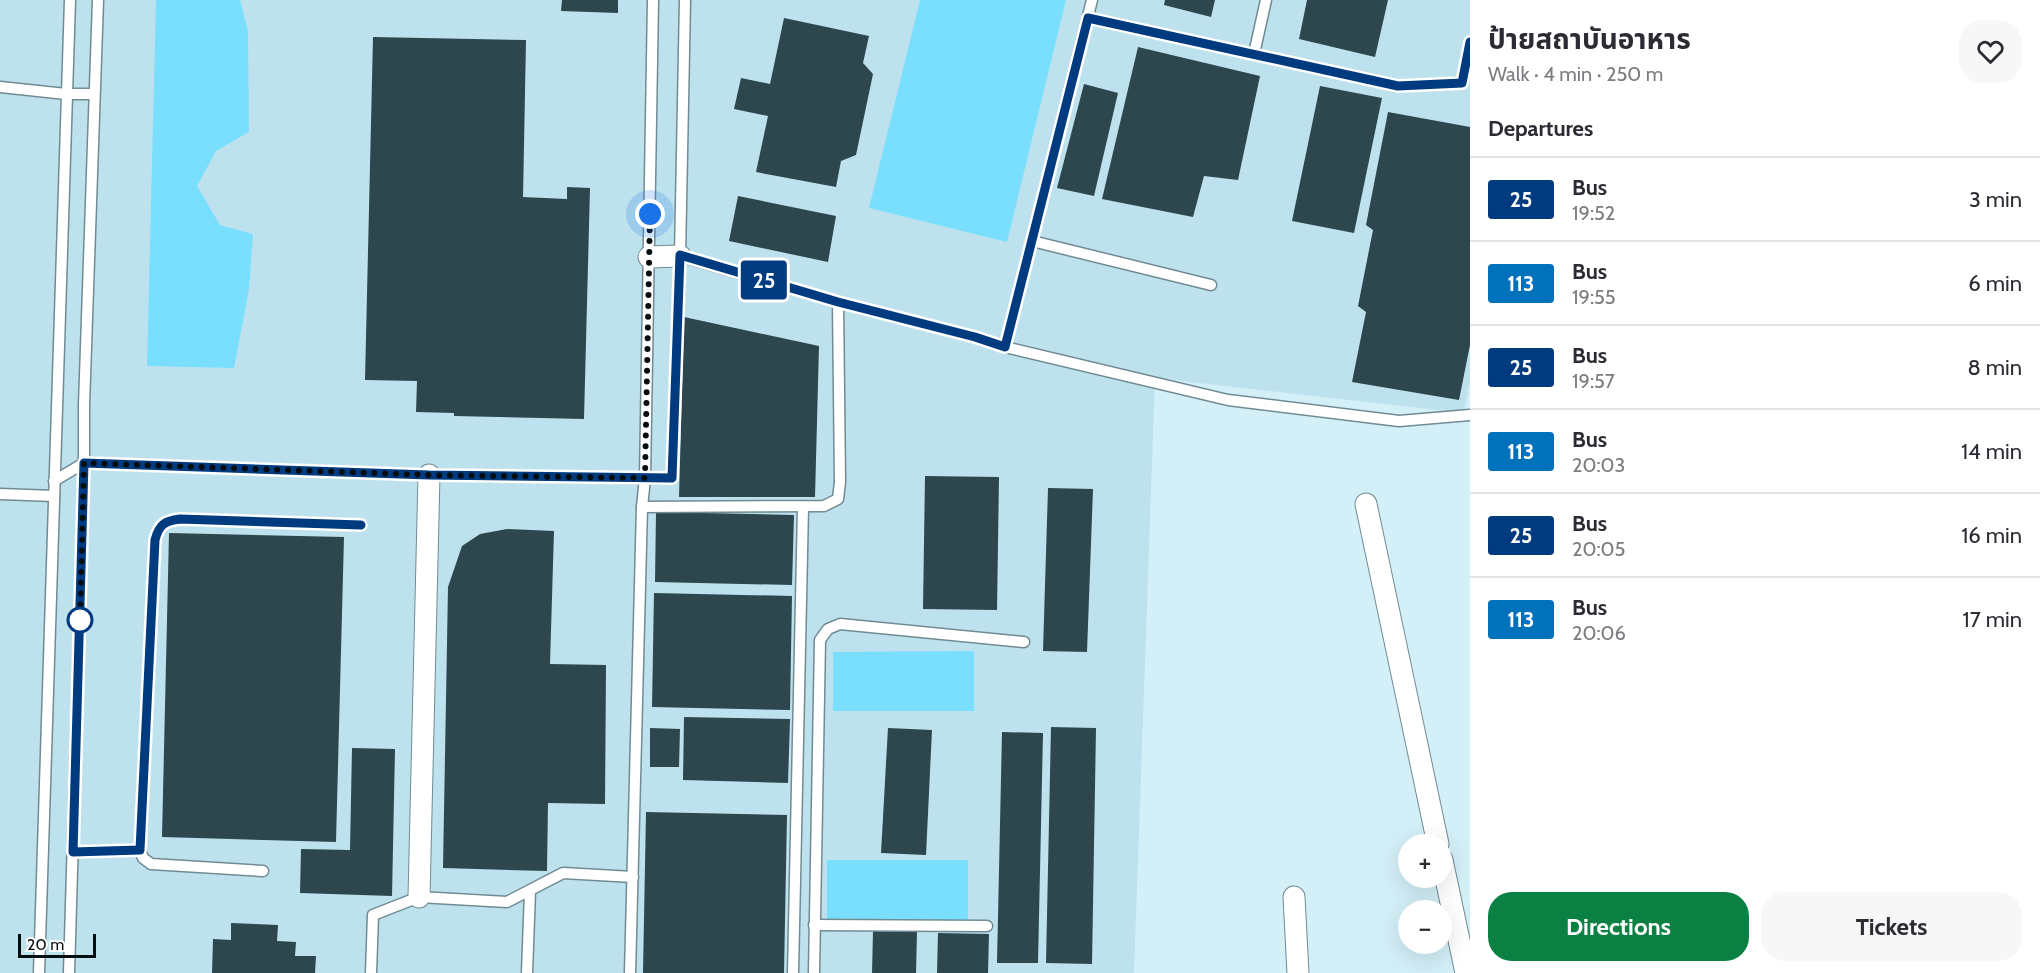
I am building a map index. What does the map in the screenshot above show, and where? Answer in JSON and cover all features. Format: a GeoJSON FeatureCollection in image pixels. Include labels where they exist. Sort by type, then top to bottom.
{"type":"FeatureCollection","features":[{"type":"Feature","properties":{"kind":"street"},"geometry":{"type":"LineString","coordinates":[[649,257],[680,255]]}},
{"type":"Feature","properties":{"kind":"street"},"geometry":{"type":"LineString","coordinates":[[419,897],[429,475]]}},
{"type":"Feature","properties":{"kind":"street"},"geometry":{"type":"LineString","coordinates":[[1366,504],[1436,834]]}},
{"type":"Feature","properties":{"kind":"street"},"geometry":{"type":"LineString","coordinates":[[1448,888],[1466,973]]}},
{"type":"Feature","properties":{"kind":"street"},"geometry":{"type":"LineString","coordinates":[[1294,897],[1298,973]]}},
{"type":"Feature","properties":{"kind":"lane"},"geometry":{"type":"LineString","coordinates":[[39,973],[70,0]]}},
{"type":"Feature","properties":{"kind":"lane"},"geometry":{"type":"LineString","coordinates":[[69,973],[93,94],[98,0]]}},
{"type":"Feature","properties":{"kind":"lane"},"geometry":{"type":"LineString","coordinates":[[630,973],[642,507],[645,478],[654,0]]}},
{"type":"Feature","properties":{"kind":"lane"},"geometry":{"type":"LineString","coordinates":[[54,481],[84,463],[429,475],[672,478],[680,255],[685,0]]}},
{"type":"Feature","properties":{"kind":"lane"},"geometry":{"type":"LineString","coordinates":[[1005,347],[1092,0]]}},
{"type":"Feature","properties":{"kind":"lane"},"geometry":{"type":"LineString","coordinates":[[1254,54],[1266,0]]}},
{"type":"Feature","properties":{"kind":"lane"},"geometry":{"type":"LineString","coordinates":[[1088,18],[1398,86],[1462,83],[1470,42]]}},
{"type":"Feature","properties":{"kind":"lane"},"geometry":{"type":"LineString","coordinates":[[0,87],[66,94],[93,94]]}},
{"type":"Feature","properties":{"kind":"lane"},"geometry":{"type":"LineString","coordinates":[[1032,241],[1211,285]]}},
{"type":"Feature","properties":{"kind":"lane"},"geometry":{"type":"LineString","coordinates":[[680,255],[838,302],[975,337],[1005,347],[1228,400],[1399,421],[1470,415]]}},
{"type":"Feature","properties":{"kind":"lane"},"geometry":{"type":"LineString","coordinates":[[642,507],[803,507],[824,506],[838,499],[840,482],[838,302]]}},
{"type":"Feature","properties":{"kind":"lane"},"geometry":{"type":"LineString","coordinates":[[0,494],[54,496]]}},
{"type":"Feature","properties":{"kind":"lane"},"geometry":{"type":"LineString","coordinates":[[793,973],[803,507]]}},
{"type":"Feature","properties":{"kind":"lane"},"geometry":{"type":"LineString","coordinates":[[263,871],[151,864],[143,858],[140,850],[155,540],[159,527],[167,520],[180,519],[361,525]]}},
{"type":"Feature","properties":{"kind":"lane"},"geometry":{"type":"LineString","coordinates":[[814,973],[820,640],[828,629],[840,624],[1024,642]]}},
{"type":"Feature","properties":{"kind":"lane"},"geometry":{"type":"LineString","coordinates":[[73,852],[140,850]]}},
{"type":"Feature","properties":{"kind":"lane"},"geometry":{"type":"LineString","coordinates":[[371,973],[373,915],[419,897],[507,902],[563,873],[633,877]]}},
{"type":"Feature","properties":{"kind":"lane"},"geometry":{"type":"LineString","coordinates":[[527,973],[530,891]]}},
{"type":"Feature","properties":{"kind":"lane"},"geometry":{"type":"LineString","coordinates":[[814,925],[987,926]]}},
{"type":"Feature","properties":{"kind":"shaded area"},"geometry":{"type":"Polygon","coordinates":[[[0,0],[1470,0],[1470,380],[1464,413],[1155,378],[1134,973],[0,973],[0,0]]]}},
{"type":"Feature","properties":{"kind":"water"},"geometry":{"type":"Polygon","coordinates":[[[156,0],[240,0],[248,31],[249,132],[216,151],[197,186],[220,225],[253,234],[249,289],[234,368],[147,366],[156,0]]]}},
{"type":"Feature","properties":{"kind":"water"},"geometry":{"type":"Polygon","coordinates":[[[920,0],[1066,0],[1007,242],[869,208],[920,0]]]}},
{"type":"Feature","properties":{"kind":"water"},"geometry":{"type":"Polygon","coordinates":[[[974,651],[974,711],[833,711],[833,652],[974,651]]]}},
{"type":"Feature","properties":{"kind":"water"},"geometry":{"type":"Polygon","coordinates":[[[827,860],[968,860],[968,920],[827,920],[827,860]]]}},
{"type":"Feature","properties":{"kind":"building"},"geometry":{"type":"Polygon","coordinates":[[[562,0],[618,0],[618,13],[561,11],[562,0]]]}},
{"type":"Feature","properties":{"kind":"building"},"geometry":{"type":"Polygon","coordinates":[[[1165,0],[1215,0],[1211,17],[1164,5],[1165,0]]]}},
{"type":"Feature","properties":{"kind":"building"},"geometry":{"type":"Polygon","coordinates":[[[1307,0],[1388,0],[1375,57],[1299,39],[1307,0]]]}},
{"type":"Feature","properties":{"kind":"building"},"geometry":{"type":"Polygon","coordinates":[[[784,18],[869,36],[863,63],[873,74],[856,155],[841,161],[836,187],[756,172],[768,116],[734,109],[741,78],[770,84],[784,18]]]}},
{"type":"Feature","properties":{"kind":"building"},"geometry":{"type":"Polygon","coordinates":[[[373,37],[526,40],[523,197],[567,199],[567,187],[590,188],[584,419],[454,416],[454,413],[416,412],[417,381],[365,380],[373,37]]]}},
{"type":"Feature","properties":{"kind":"building"},"geometry":{"type":"Polygon","coordinates":[[[1138,47],[1260,76],[1238,180],[1204,176],[1193,217],[1102,199],[1138,47]]]}},
{"type":"Feature","properties":{"kind":"building"},"geometry":{"type":"Polygon","coordinates":[[[1084,84],[1118,93],[1094,196],[1057,188],[1084,84]]]}},
{"type":"Feature","properties":{"kind":"building"},"geometry":{"type":"Polygon","coordinates":[[[1320,86],[1382,98],[1354,233],[1292,221],[1320,86]]]}},
{"type":"Feature","properties":{"kind":"building"},"geometry":{"type":"Polygon","coordinates":[[[1388,112],[1470,127],[1470,345],[1459,400],[1352,382],[1366,312],[1358,306],[1373,230],[1366,225],[1388,112]]]}},
{"type":"Feature","properties":{"kind":"building"},"geometry":{"type":"Polygon","coordinates":[[[738,196],[836,216],[828,262],[729,241],[738,196]]]}},
{"type":"Feature","properties":{"kind":"building"},"geometry":{"type":"Polygon","coordinates":[[[684,317],[819,346],[815,497],[679,497],[684,317]]]}},
{"type":"Feature","properties":{"kind":"building"},"geometry":{"type":"Polygon","coordinates":[[[925,476],[999,477],[997,610],[923,609],[925,476]]]}},
{"type":"Feature","properties":{"kind":"building"},"geometry":{"type":"Polygon","coordinates":[[[1048,488],[1093,489],[1087,652],[1043,651],[1048,488]]]}},
{"type":"Feature","properties":{"kind":"building"},"geometry":{"type":"Polygon","coordinates":[[[656,512],[794,515],[792,585],[655,582],[656,512]]]}},
{"type":"Feature","properties":{"kind":"building"},"geometry":{"type":"Polygon","coordinates":[[[507,529],[554,531],[550,664],[606,665],[605,804],[548,803],[547,871],[443,868],[448,587],[462,546],[480,534],[507,529]]]}},
{"type":"Feature","properties":{"kind":"building"},"geometry":{"type":"Polygon","coordinates":[[[169,533],[344,537],[336,842],[162,837],[169,533]]]}},
{"type":"Feature","properties":{"kind":"building"},"geometry":{"type":"Polygon","coordinates":[[[654,593],[792,596],[790,710],[652,707],[654,593]]]}},
{"type":"Feature","properties":{"kind":"building"},"geometry":{"type":"Polygon","coordinates":[[[684,717],[790,719],[788,783],[683,780],[684,717]]]}},
{"type":"Feature","properties":{"kind":"building"},"geometry":{"type":"Polygon","coordinates":[[[1051,727],[1096,728],[1092,964],[1046,963],[1051,727]]]}},
{"type":"Feature","properties":{"kind":"building"},"geometry":{"type":"Polygon","coordinates":[[[650,728],[680,729],[679,767],[650,767],[650,728]]]}},
{"type":"Feature","properties":{"kind":"building"},"geometry":{"type":"Polygon","coordinates":[[[888,728],[932,730],[926,855],[881,853],[888,728]]]}},
{"type":"Feature","properties":{"kind":"building"},"geometry":{"type":"Polygon","coordinates":[[[1002,732],[1043,733],[1038,963],[997,963],[1002,732]]]}},
{"type":"Feature","properties":{"kind":"building"},"geometry":{"type":"Polygon","coordinates":[[[352,748],[395,749],[392,896],[300,893],[301,849],[350,850],[352,748]]]}},
{"type":"Feature","properties":{"kind":"building"},"geometry":{"type":"Polygon","coordinates":[[[646,812],[787,815],[784,973],[643,973],[646,812]]]}},
{"type":"Feature","properties":{"kind":"building"},"geometry":{"type":"Polygon","coordinates":[[[231,923],[278,925],[277,941],[296,942],[295,956],[316,956],[315,973],[212,973],[213,939],[231,940],[231,923]]]}},
{"type":"Feature","properties":{"kind":"building"},"geometry":{"type":"Polygon","coordinates":[[[873,931],[917,932],[916,973],[872,973],[873,931]]]}},
{"type":"Feature","properties":{"kind":"building"},"geometry":{"type":"Polygon","coordinates":[[[938,933],[989,934],[988,973],[937,973],[938,933]]]}},
{"type":"Feature","properties":{"kind":"bus line","name":"25"},"geometry":{"type":"LineString","coordinates":[[361,525],[180,519],[167,520],[159,527],[155,540],[140,850],[73,852],[84,463],[429,475],[672,478],[680,255],[838,302],[975,337],[1005,347],[1088,18],[1398,86],[1462,83],[1470,42]]}},
{"type":"Feature","properties":{"kind":"route"},"geometry":{"type":"LineString","coordinates":[[80,620],[80,623],[84,463],[429,475],[645,478],[650,214]]}}]}
